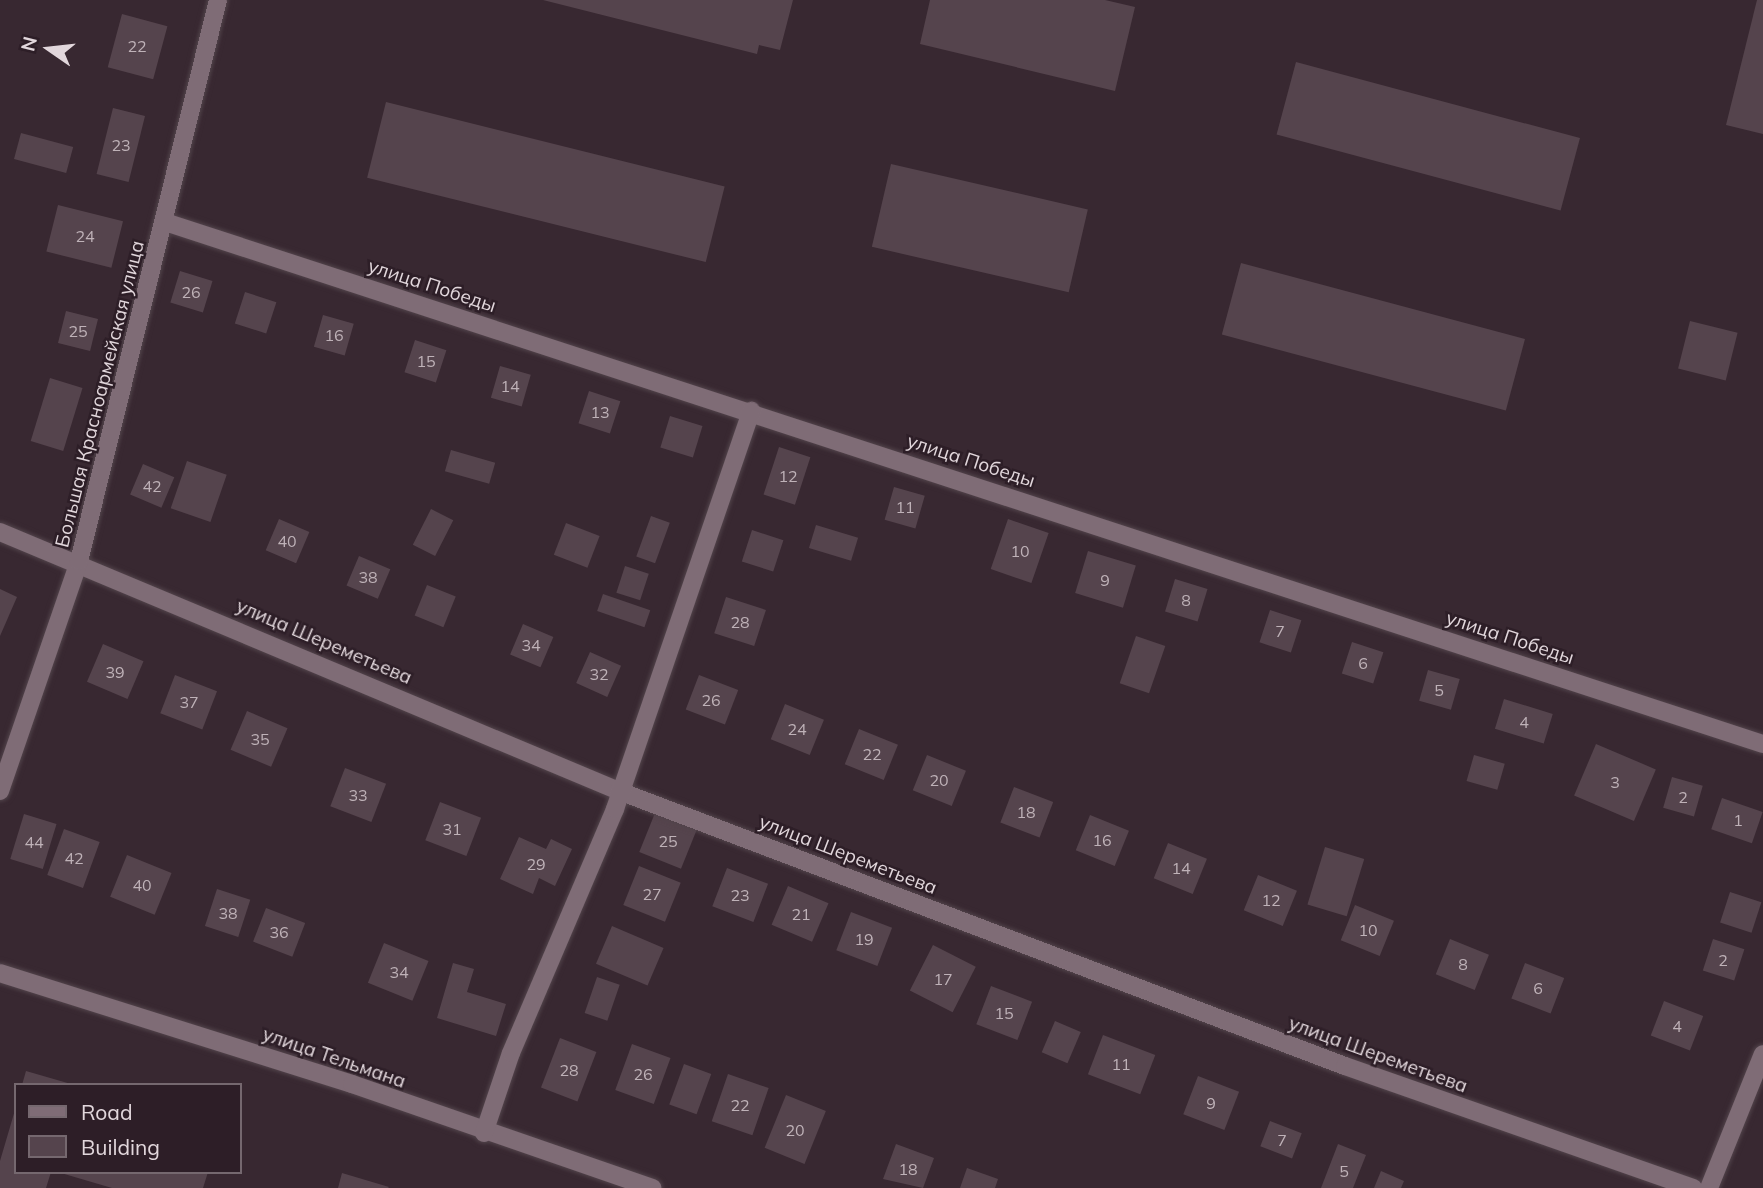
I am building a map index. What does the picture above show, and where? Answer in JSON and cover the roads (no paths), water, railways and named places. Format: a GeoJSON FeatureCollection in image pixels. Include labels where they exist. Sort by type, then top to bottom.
{"type":"FeatureCollection","features":[{"type":"Feature","properties":{"kind":"street","name":"Большая Красноармейская улица"},"geometry":{"type":"LineString","coordinates":[[0,791],[79,561],[218,0]]}},
{"type":"Feature","properties":{"kind":"street","name":"улица Победы"},"geometry":{"type":"LineString","coordinates":[[165,222],[751,411],[1763,744]]}},
{"type":"Feature","properties":{"kind":"street"},"geometry":{"type":"LineString","coordinates":[[484,1133],[619,791],[751,411]]}},
{"type":"Feature","properties":{"kind":"street","name":"улица Шереметьева"},"geometry":{"type":"LineString","coordinates":[[0,532],[79,561],[619,791],[1345,1066],[1693,1188]]}},
{"type":"Feature","properties":{"kind":"street","name":"улица Тельмана"},"geometry":{"type":"LineString","coordinates":[[0,973],[352,1084],[484,1133],[653,1188]]}},
{"type":"Feature","properties":{"kind":"street"},"geometry":{"type":"LineString","coordinates":[[1709,1188],[1763,1054]]}}]}
